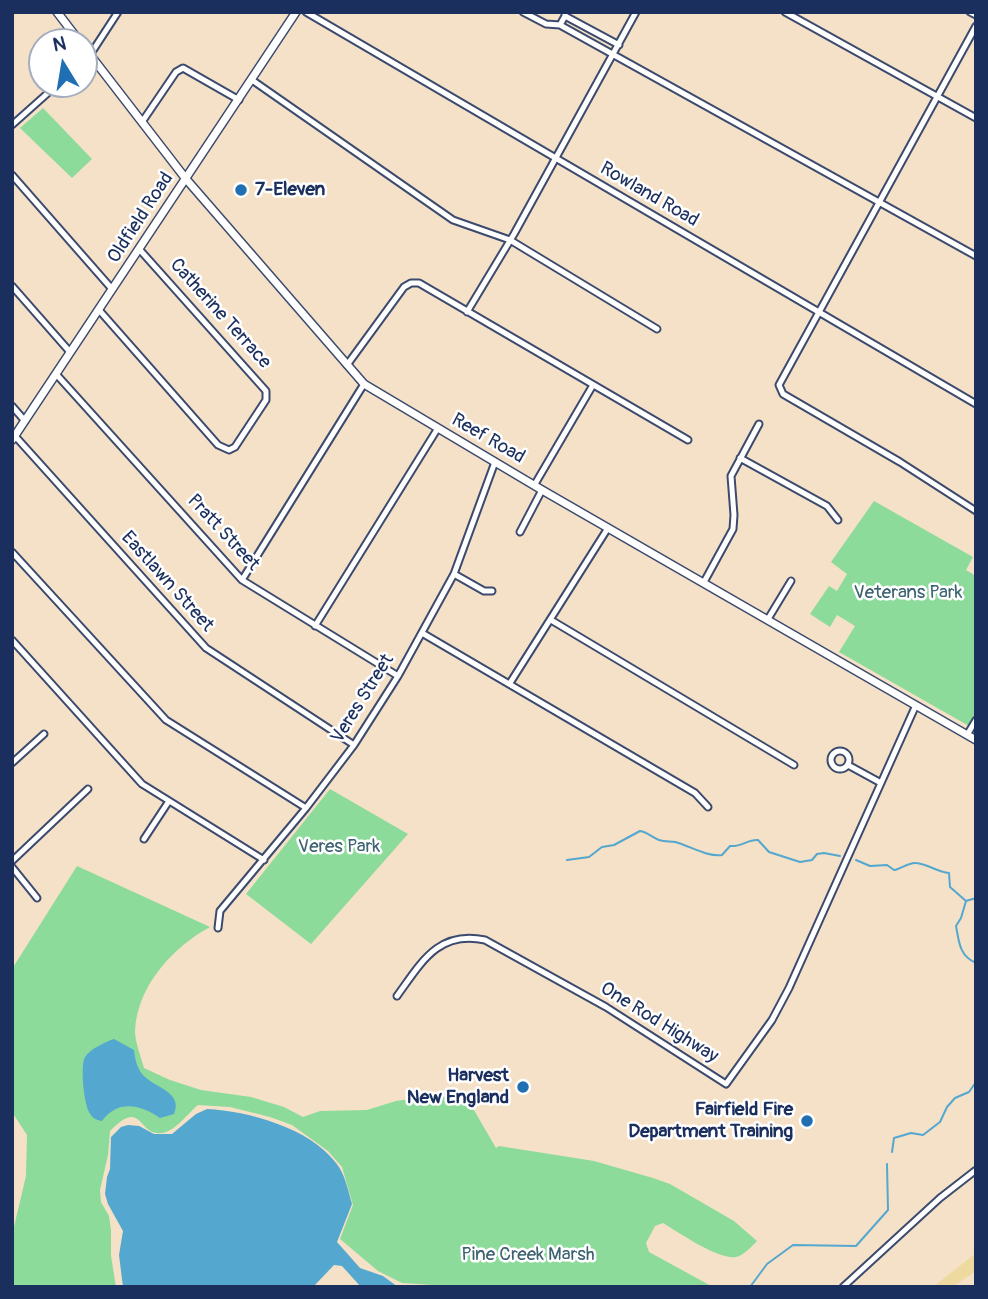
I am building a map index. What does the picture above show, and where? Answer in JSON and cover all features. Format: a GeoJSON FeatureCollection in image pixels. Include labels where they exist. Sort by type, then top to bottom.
{"type":"FeatureCollection","features":[{"type":"Feature","properties":{"kind":"street"},"geometry":{"type":"LineString","coordinates":[[57,12],[69,28]]}},
{"type":"Feature","properties":{"kind":"street"},"geometry":{"type":"LineString","coordinates":[[98,42],[118,12]]}},
{"type":"Feature","properties":{"kind":"street","name":"Oldfield Road"},"geometry":{"type":"LineString","coordinates":[[14,438],[296,12]]}},
{"type":"Feature","properties":{"kind":"street","name":"Rowland Road"},"geometry":{"type":"LineString","coordinates":[[306,12],[976,404]]}},
{"type":"Feature","properties":{"kind":"street"},"geometry":{"type":"LineString","coordinates":[[523,12],[546,24],[560,25],[976,256]]}},
{"type":"Feature","properties":{"kind":"street"},"geometry":{"type":"LineString","coordinates":[[467,312],[510,240],[636,12]]}},
{"type":"Feature","properties":{"kind":"street"},"geometry":{"type":"LineString","coordinates":[[785,12],[976,118]]}},
{"type":"Feature","properties":{"kind":"street"},"geometry":{"type":"LineString","coordinates":[[970,12],[976,15]]}},
{"type":"Feature","properties":{"kind":"street"},"geometry":{"type":"LineString","coordinates":[[560,25],[565,14],[619,45]]}},
{"type":"Feature","properties":{"kind":"street"},"geometry":{"type":"LineString","coordinates":[[976,26],[779,389],[783,394],[900,462],[976,511]]}},
{"type":"Feature","properties":{"kind":"street"},"geometry":{"type":"LineString","coordinates":[[142,122],[176,72],[183,68],[239,100]]}},
{"type":"Feature","properties":{"kind":"street","name":"Reef Road"},"geometry":{"type":"LineString","coordinates":[[98,71],[186,179],[364,384],[542,490],[976,740]]}},
{"type":"Feature","properties":{"kind":"street"},"geometry":{"type":"LineString","coordinates":[[252,80],[453,220],[510,240],[657,328]]}},
{"type":"Feature","properties":{"kind":"street"},"geometry":{"type":"LineString","coordinates":[[12,125],[42,98]]}},
{"type":"Feature","properties":{"kind":"street"},"geometry":{"type":"LineString","coordinates":[[12,175],[112,289]]}},
{"type":"Feature","properties":{"kind":"street","name":"Catherine Terrace"},"geometry":{"type":"LineString","coordinates":[[99,310],[218,445],[229,450],[235,447],[266,400],[266,391],[140,250]]}},
{"type":"Feature","properties":{"kind":"street"},"geometry":{"type":"LineString","coordinates":[[347,365],[404,287],[419,283],[688,440]]}},
{"type":"Feature","properties":{"kind":"street"},"geometry":{"type":"LineString","coordinates":[[12,286],[71,352]]}},
{"type":"Feature","properties":{"kind":"street","name":"Pratt Street"},"geometry":{"type":"LineString","coordinates":[[56,374],[242,580],[398,676]]}},
{"type":"Feature","properties":{"kind":"street"},"geometry":{"type":"LineString","coordinates":[[242,580],[364,384]]}},
{"type":"Feature","properties":{"kind":"street"},"geometry":{"type":"LineString","coordinates":[[535,484],[593,385]]}},
{"type":"Feature","properties":{"kind":"street"},"geometry":{"type":"LineString","coordinates":[[12,406],[25,421]]}},
{"type":"Feature","properties":{"kind":"street"},"geometry":{"type":"LineString","coordinates":[[704,582],[733,529],[730,481],[759,424]]}},
{"type":"Feature","properties":{"kind":"street"},"geometry":{"type":"LineString","coordinates":[[315,626],[438,428]]}},
{"type":"Feature","properties":{"kind":"street","name":"Eastlawn Street"},"geometry":{"type":"LineString","coordinates":[[14,438],[206,648],[354,745]]}},
{"type":"Feature","properties":{"kind":"street"},"geometry":{"type":"LineString","coordinates":[[740,458],[827,506],[838,520]]}},
{"type":"Feature","properties":{"kind":"street","name":"Veres Street"},"geometry":{"type":"LineString","coordinates":[[218,928],[220,911],[306,808],[354,745],[398,676],[454,573],[495,462]]}},
{"type":"Feature","properties":{"kind":"street"},"geometry":{"type":"LineString","coordinates":[[520,532],[542,490]]}},
{"type":"Feature","properties":{"kind":"street"},"geometry":{"type":"LineString","coordinates":[[510,683],[608,528]]}},
{"type":"Feature","properties":{"kind":"street"},"geometry":{"type":"LineString","coordinates":[[12,552],[166,720],[306,808]]}},
{"type":"Feature","properties":{"kind":"street"},"geometry":{"type":"LineString","coordinates":[[454,573],[484,591],[492,591]]}},
{"type":"Feature","properties":{"kind":"street"},"geometry":{"type":"LineString","coordinates":[[768,619],[791,581]]}},
{"type":"Feature","properties":{"kind":"street"},"geometry":{"type":"LineString","coordinates":[[551,620],[794,765]]}},
{"type":"Feature","properties":{"kind":"street"},"geometry":{"type":"LineString","coordinates":[[422,633],[695,793],[708,807]]}},
{"type":"Feature","properties":{"kind":"street"},"geometry":{"type":"LineString","coordinates":[[12,640],[142,784],[264,860]]}},
{"type":"Feature","properties":{"kind":"street","name":"One Rod Highway"},"geometry":{"type":"LineString","coordinates":[[397,996],[424,957],[439,946],[467,937],[485,940],[607,1007],[726,1084],[772,1020],[789,988],[916,705]]}},
{"type":"Feature","properties":{"kind":"street"},"geometry":{"type":"LineString","coordinates":[[967,735],[976,720]]}},
{"type":"Feature","properties":{"kind":"street"},"geometry":{"type":"LineString","coordinates":[[12,763],[44,734]]}},
{"type":"Feature","properties":{"kind":"street"},"geometry":{"type":"LineString","coordinates":[[848,765],[881,783]]}},
{"type":"Feature","properties":{"kind":"street"},"geometry":{"type":"LineString","coordinates":[[12,861],[88,789]]}},
{"type":"Feature","properties":{"kind":"street"},"geometry":{"type":"LineString","coordinates":[[144,839],[169,801]]}},
{"type":"Feature","properties":{"kind":"street"},"geometry":{"type":"LineString","coordinates":[[12,867],[37,898]]}},
{"type":"Feature","properties":{"kind":"street"},"geometry":{"type":"LineString","coordinates":[[843,1287],[940,1198],[976,1170]]}},
{"type":"Feature","properties":{"kind":"green space"},"geometry":{"type":"Polygon","coordinates":[[[43,108],[92,159],[72,178],[20,128],[43,108]]]}},
{"type":"Feature","properties":{"kind":"green space","name":"Veterans Park"},"geometry":{"type":"Polygon","coordinates":[[[874,501],[973,557],[966,570],[976,576],[976,730],[839,652],[855,626],[837,615],[830,627],[810,614],[829,586],[837,591],[847,574],[831,562],[874,501]]]}},
{"type":"Feature","properties":{"kind":"green space","name":"Veres Park"},"geometry":{"type":"Polygon","coordinates":[[[330,789],[408,834],[311,944],[246,894],[330,789]]]}},
{"type":"Feature","properties":{"kind":"green space","name":"Pine Creek Marsh"},"geometry":{"type":"Polygon","coordinates":[[[77,866],[210,927],[183,945],[171,957],[159,970],[142,999],[135,1031],[144,1068],[201,1090],[251,1097],[284,1107],[303,1117],[320,1111],[367,1110],[396,1101],[430,1096],[462,1097],[471,1105],[496,1148],[499,1146],[594,1161],[670,1184],[734,1221],[757,1241],[744,1253],[732,1257],[701,1246],[663,1223],[655,1226],[646,1243],[649,1252],[713,1287],[465,1287],[402,1283],[378,1271],[340,1239],[353,1205],[342,1167],[328,1151],[292,1125],[270,1117],[230,1107],[198,1105],[167,1132],[154,1132],[134,1117],[121,1121],[110,1131],[100,1190],[101,1202],[109,1216],[116,1287],[12,1287],[12,1235],[26,1176],[27,1135],[12,1112],[12,969],[77,866]]]}},
{"type":"Feature","properties":{"kind":"sand"},"geometry":{"type":"Polygon","coordinates":[[[976,1253],[976,1271],[952,1287],[933,1287],[976,1253]]]}},
{"type":"Feature","properties":{"kind":"water"},"geometry":{"type":"Polygon","coordinates":[[[114,1039],[134,1050],[142,1074],[172,1096],[176,1107],[174,1114],[160,1118],[130,1106],[115,1109],[102,1121],[91,1116],[84,1093],[85,1057],[90,1051],[114,1039]]]}},
{"type":"Feature","properties":{"kind":"water"},"geometry":{"type":"Polygon","coordinates":[[[207,1109],[241,1113],[277,1124],[311,1140],[325,1151],[342,1172],[352,1204],[337,1242],[360,1268],[383,1276],[398,1287],[361,1287],[342,1266],[334,1265],[313,1287],[123,1287],[119,1255],[123,1231],[105,1194],[110,1169],[111,1137],[121,1127],[128,1125],[139,1126],[154,1134],[172,1134],[196,1114],[207,1109]]]}},
{"type":"Feature","properties":{"kind":"waterway"},"geometry":{"type":"LineString","coordinates":[[567,860],[589,857],[602,847],[614,845],[640,831],[659,840],[675,842],[716,855],[722,855],[730,846],[758,840],[769,852],[800,862],[812,860],[817,854],[840,856]]}},
{"type":"Feature","properties":{"kind":"waterway"},"geometry":{"type":"LineString","coordinates":[[856,860],[870,866],[887,865],[894,870],[916,863],[949,873],[950,887],[966,901]]}},
{"type":"Feature","properties":{"kind":"waterway"},"geometry":{"type":"LineString","coordinates":[[976,898],[966,901],[956,926],[963,952],[976,963]]}},
{"type":"Feature","properties":{"kind":"waterway"},"geometry":{"type":"LineString","coordinates":[[892,1152],[894,1138],[911,1133],[923,1135],[940,1122],[955,1098],[969,1092],[976,1082]]}},
{"type":"Feature","properties":{"kind":"waterway"},"geometry":{"type":"LineString","coordinates":[[750,1287],[767,1264],[793,1245],[856,1246],[888,1210],[887,1164]]}},
{"type":"Feature","properties":{"kind":"place","name":"7-Eleven"},"geometry":{"type":"Point","coordinates":[241,190]}},
{"type":"Feature","properties":{"kind":"place","name":"Harvest New England"},"geometry":{"type":"Point","coordinates":[523,1087]}},
{"type":"Feature","properties":{"kind":"place","name":"Fairfield Fire Department Training"},"geometry":{"type":"Point","coordinates":[807,1121]}}]}
